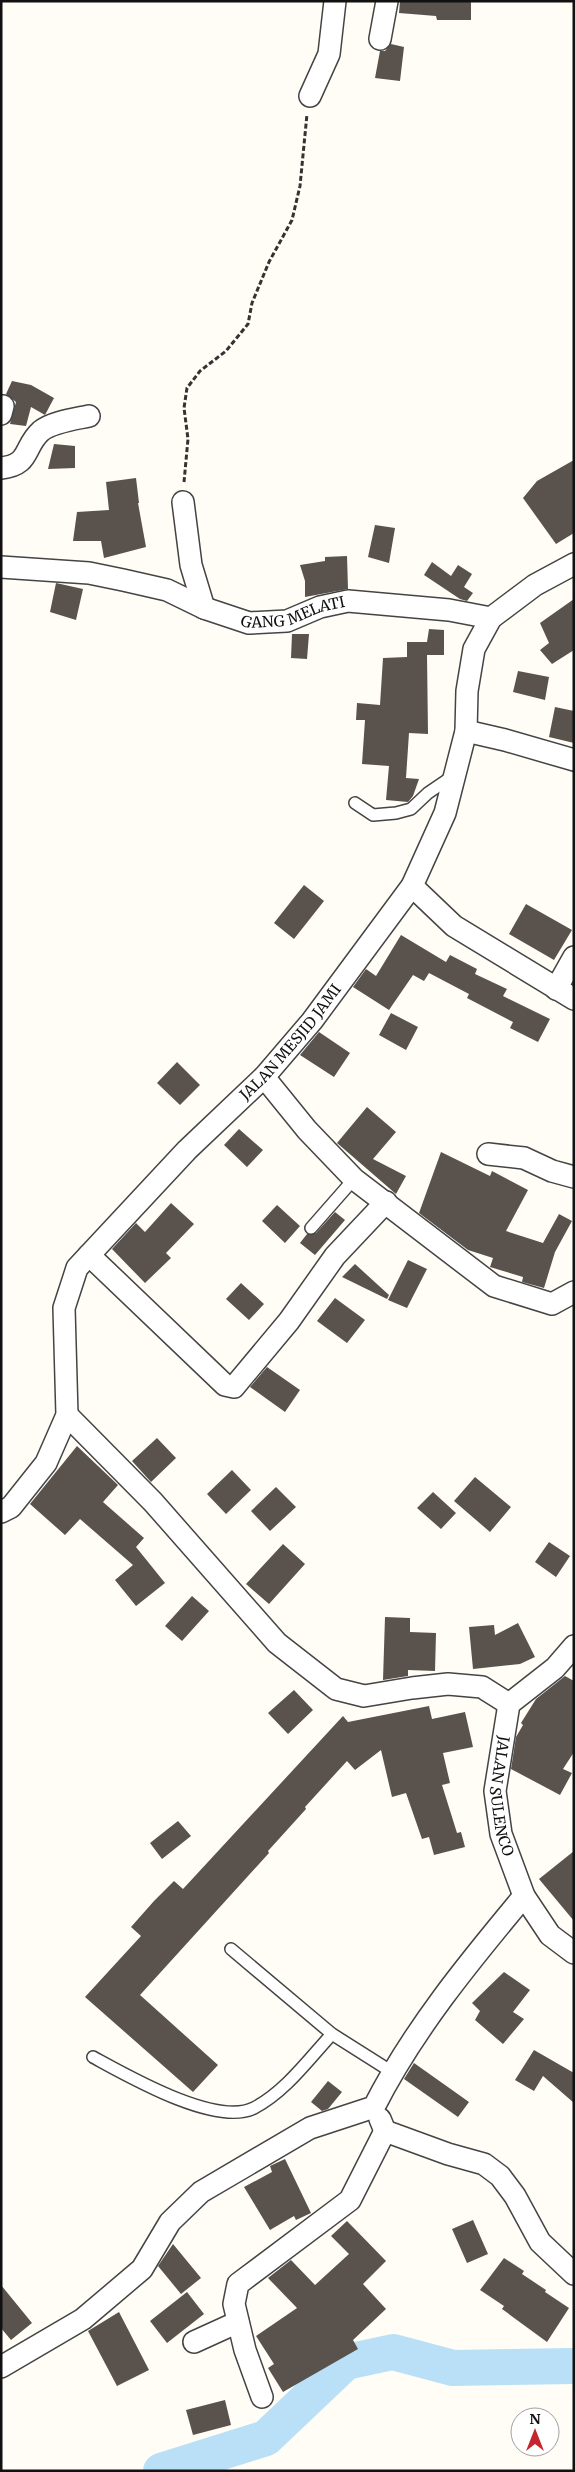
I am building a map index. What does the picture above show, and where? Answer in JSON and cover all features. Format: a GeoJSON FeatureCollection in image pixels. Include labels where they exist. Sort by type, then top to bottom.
{"type":"FeatureCollection","features":[{"type":"Feature","properties":{"kind":"street"},"geometry":{"type":"LineString","coordinates":[[310,96],[329,54],[335,1]]}},
{"type":"Feature","properties":{"kind":"street"},"geometry":{"type":"LineString","coordinates":[[380,39],[387,1]]}},
{"type":"Feature","properties":{"kind":"street"},"geometry":{"type":"LineString","coordinates":[[1,468],[15,467],[24,458],[41,431],[64,422],[89,416]]}},
{"type":"Feature","properties":{"kind":"street"},"geometry":{"type":"LineString","coordinates":[[183,502],[191,564],[204,608]]}},
{"type":"Feature","properties":{"kind":"street","name":"JALAN MESJID JAMI"},"geometry":{"type":"LineString","coordinates":[[1,1512],[11,1507],[46,1463],[67,1415],[64,1308],[77,1268],[187,1150],[264,1077],[312,1021],[412,886],[445,813],[455,775],[466,731],[467,691],[474,649],[491,618],[535,585],[574,564]]}},
{"type":"Feature","properties":{"kind":"street","name":"GANG MELATI"},"geometry":{"type":"LineString","coordinates":[[1,568],[89,574],[123,580],[167,590],[204,608],[249,623],[287,621],[320,607],[348,601],[448,610],[491,618]]}},
{"type":"Feature","properties":{"kind":"street"},"geometry":{"type":"LineString","coordinates":[[466,731],[574,760]]}},
{"type":"Feature","properties":{"kind":"street"},"geometry":{"type":"LineString","coordinates":[[412,886],[454,926],[565,994],[574,957]]}},
{"type":"Feature","properties":{"kind":"street"},"geometry":{"type":"LineString","coordinates":[[264,1077],[307,1130],[354,1179],[386,1202],[430,1239],[494,1286],[552,1304],[574,1292]]}},
{"type":"Feature","properties":{"kind":"street"},"geometry":{"type":"LineString","coordinates":[[488,1154],[524,1158],[552,1171],[574,1177]]}},
{"type":"Feature","properties":{"kind":"street"},"geometry":{"type":"LineString","coordinates":[[89,1255],[225,1385],[234,1387],[289,1321],[335,1256],[386,1202]]}},
{"type":"Feature","properties":{"kind":"street"},"geometry":{"type":"LineString","coordinates":[[67,1415],[153,1502],[277,1643],[336,1689],[364,1696],[448,1684],[482,1687],[509,1704],[555,1668],[574,1646]]}},
{"type":"Feature","properties":{"kind":"street","name":"JALAN SULENCO"},"geometry":{"type":"LineString","coordinates":[[509,1704],[495,1791],[501,1834],[524,1896],[550,1935],[574,1952]]}},
{"type":"Feature","properties":{"kind":"street"},"geometry":{"type":"LineString","coordinates":[[2,2366],[83,2319],[142,2269],[170,2222],[201,2192],[310,2128],[374,2108],[392,2072],[466,1965],[524,1896]]}},
{"type":"Feature","properties":{"kind":"street"},"geometry":{"type":"LineString","coordinates":[[374,2108],[386,2131],[448,2154],[484,2164],[500,2176],[515,2196],[540,2242],[574,2274]]}},
{"type":"Feature","properties":{"kind":"street"},"geometry":{"type":"LineString","coordinates":[[262,2397],[245,2350],[234,2304],[238,2284],[350,2200],[386,2131]]}},
{"type":"Feature","properties":{"kind":"street"},"geometry":{"type":"LineString","coordinates":[[194,2342],[238,2322]]}},
{"type":"Feature","properties":{"kind":"lane"},"geometry":{"type":"LineString","coordinates":[[355,803],[372,816],[411,809],[428,793],[455,775]]}},
{"type":"Feature","properties":{"kind":"lane"},"geometry":{"type":"LineString","coordinates":[[311,1228],[354,1179]]}},
{"type":"Feature","properties":{"kind":"lane"},"geometry":{"type":"LineString","coordinates":[[232,1949],[332,2034],[392,2072]]}},
{"type":"Feature","properties":{"kind":"lane"},"geometry":{"type":"LineString","coordinates":[[93,2057],[138,2081],[200,2108],[240,2111],[254,2108],[281,2088],[332,2034]]}},
{"type":"Feature","properties":{"kind":"path"},"geometry":{"type":"LineString","coordinates":[[183,502],[188,439],[184,408],[187,388],[200,371],[226,350],[248,324],[252,303],[269,262],[292,220],[300,186],[310,96]]}},
{"type":"Feature","properties":{"kind":"building"},"geometry":{"type":"Polygon","coordinates":[[[400,1],[471,1],[471,20],[437,20],[436,16],[399,13],[400,1]]]}},
{"type":"Feature","properties":{"kind":"building"},"geometry":{"type":"Polygon","coordinates":[[[391,44],[404,47],[400,81],[375,78],[380,51],[385,51],[391,44]]]}},
{"type":"Feature","properties":{"kind":"building"},"geometry":{"type":"Polygon","coordinates":[[[12,381],[31,385],[54,398],[45,415],[31,407],[26,426],[10,424],[16,402],[6,394],[12,381]]]}},
{"type":"Feature","properties":{"kind":"building"},"geometry":{"type":"Polygon","coordinates":[[[54,444],[75,446],[75,468],[48,469],[54,444]]]}},
{"type":"Feature","properties":{"kind":"building"},"geometry":{"type":"Polygon","coordinates":[[[574,460],[574,533],[556,544],[523,498],[537,481],[574,460]]]}},
{"type":"Feature","properties":{"kind":"building"},"geometry":{"type":"Polygon","coordinates":[[[136,478],[138,503],[146,547],[104,558],[101,541],[73,541],[77,512],[109,510],[106,482],[136,478]]]}},
{"type":"Feature","properties":{"kind":"building"},"geometry":{"type":"Polygon","coordinates":[[[375,525],[395,528],[389,563],[368,557],[375,525]]]}},
{"type":"Feature","properties":{"kind":"building"},"geometry":{"type":"Polygon","coordinates":[[[347,556],[348,589],[305,597],[305,581],[300,565],[325,561],[325,557],[347,556]]]}},
{"type":"Feature","properties":{"kind":"building"},"geometry":{"type":"Polygon","coordinates":[[[432,562],[451,576],[458,565],[472,574],[464,587],[473,593],[467,601],[460,599],[424,575],[432,562]]]}},
{"type":"Feature","properties":{"kind":"building"},"geometry":{"type":"Polygon","coordinates":[[[56,583],[83,589],[76,620],[50,612],[56,583]]]}},
{"type":"Feature","properties":{"kind":"building"},"geometry":{"type":"Polygon","coordinates":[[[574,599],[574,650],[552,664],[540,650],[549,643],[540,623],[574,599]]]}},
{"type":"Feature","properties":{"kind":"building"},"geometry":{"type":"Polygon","coordinates":[[[429,629],[444,630],[444,655],[427,655],[428,734],[409,733],[406,778],[419,779],[413,796],[408,802],[386,800],[389,766],[362,764],[365,720],[356,720],[357,703],[380,705],[383,658],[407,657],[407,642],[427,642],[429,629]]]}},
{"type":"Feature","properties":{"kind":"building"},"geometry":{"type":"Polygon","coordinates":[[[292,634],[309,634],[307,659],[291,658],[292,634]]]}},
{"type":"Feature","properties":{"kind":"building"},"geometry":{"type":"Polygon","coordinates":[[[518,671],[549,677],[545,700],[513,692],[518,671]]]}},
{"type":"Feature","properties":{"kind":"building"},"geometry":{"type":"Polygon","coordinates":[[[555,707],[574,711],[574,743],[549,737],[555,707]]]}},
{"type":"Feature","properties":{"kind":"building"},"geometry":{"type":"Polygon","coordinates":[[[304,885],[324,901],[294,939],[274,923],[304,885]]]}},
{"type":"Feature","properties":{"kind":"building"},"geometry":{"type":"Polygon","coordinates":[[[526,904],[572,930],[554,960],[509,934],[526,904]]]}},
{"type":"Feature","properties":{"kind":"building"},"geometry":{"type":"Polygon","coordinates":[[[401,935],[446,962],[450,955],[477,969],[475,974],[507,989],[503,996],[550,1019],[538,1042],[510,1028],[513,1022],[467,998],[469,994],[429,973],[424,981],[413,975],[389,1010],[353,987],[366,969],[376,976],[401,935]]]}},
{"type":"Feature","properties":{"kind":"building"},"geometry":{"type":"Polygon","coordinates":[[[391,1013],[418,1027],[406,1050],[379,1035],[391,1013]]]}},
{"type":"Feature","properties":{"kind":"building"},"geometry":{"type":"Polygon","coordinates":[[[319,1032],[350,1053],[334,1077],[300,1055],[319,1032]]]}},
{"type":"Feature","properties":{"kind":"building"},"geometry":{"type":"Polygon","coordinates":[[[177,1062],[200,1085],[180,1105],[157,1083],[177,1062]]]}},
{"type":"Feature","properties":{"kind":"building"},"geometry":{"type":"Polygon","coordinates":[[[367,1107],[396,1132],[373,1159],[406,1176],[396,1194],[337,1143],[367,1107]]]}},
{"type":"Feature","properties":{"kind":"building"},"geometry":{"type":"Polygon","coordinates":[[[239,1129],[263,1150],[247,1167],[224,1145],[239,1129]]]}},
{"type":"Feature","properties":{"kind":"building"},"geometry":{"type":"Polygon","coordinates":[[[441,1152],[490,1176],[492,1171],[528,1190],[506,1231],[543,1243],[559,1214],[572,1221],[555,1252],[544,1288],[522,1282],[523,1277],[490,1267],[493,1258],[468,1250],[419,1213],[441,1152]]]}},
{"type":"Feature","properties":{"kind":"building"},"geometry":{"type":"Polygon","coordinates":[[[171,1203],[194,1224],[166,1253],[171,1258],[145,1283],[112,1249],[136,1223],[145,1232],[171,1203]]]}},
{"type":"Feature","properties":{"kind":"building"},"geometry":{"type":"Polygon","coordinates":[[[277,1205],[300,1226],[285,1243],[262,1221],[277,1205]]]}},
{"type":"Feature","properties":{"kind":"building"},"geometry":{"type":"Polygon","coordinates":[[[335,1212],[345,1220],[315,1255],[300,1243],[307,1234],[316,1233],[335,1212]]]}},
{"type":"Feature","properties":{"kind":"building"},"geometry":{"type":"Polygon","coordinates":[[[408,1260],[427,1269],[407,1308],[388,1300],[408,1260]]]}},
{"type":"Feature","properties":{"kind":"building"},"geometry":{"type":"Polygon","coordinates":[[[355,1264],[389,1295],[387,1299],[342,1277],[355,1264]]]}},
{"type":"Feature","properties":{"kind":"building"},"geometry":{"type":"Polygon","coordinates":[[[241,1283],[264,1304],[249,1320],[226,1299],[241,1283]]]}},
{"type":"Feature","properties":{"kind":"building"},"geometry":{"type":"Polygon","coordinates":[[[335,1298],[365,1320],[347,1343],[317,1321],[335,1298]]]}},
{"type":"Feature","properties":{"kind":"building"},"geometry":{"type":"Polygon","coordinates":[[[267,1367],[300,1390],[285,1412],[250,1387],[267,1367]]]}},
{"type":"Feature","properties":{"kind":"building"},"geometry":{"type":"Polygon","coordinates":[[[157,1438],[176,1458],[151,1482],[132,1461],[157,1438]]]}},
{"type":"Feature","properties":{"kind":"building"},"geometry":{"type":"Polygon","coordinates":[[[77,1446],[118,1485],[103,1502],[144,1538],[136,1547],[165,1583],[136,1606],[115,1580],[133,1565],[80,1519],[65,1535],[30,1504],[77,1446]]]}},
{"type":"Feature","properties":{"kind":"building"},"geometry":{"type":"Polygon","coordinates":[[[232,1470],[251,1490],[226,1514],[207,1494],[232,1470]]]}},
{"type":"Feature","properties":{"kind":"building"},"geometry":{"type":"Polygon","coordinates":[[[475,1477],[511,1507],[490,1532],[454,1501],[475,1477]]]}},
{"type":"Feature","properties":{"kind":"building"},"geometry":{"type":"Polygon","coordinates":[[[276,1487],[296,1507],[270,1531],[251,1511],[276,1487]]]}},
{"type":"Feature","properties":{"kind":"building"},"geometry":{"type":"Polygon","coordinates":[[[433,1492],[456,1513],[441,1529],[417,1508],[433,1492]]]}},
{"type":"Feature","properties":{"kind":"building"},"geometry":{"type":"Polygon","coordinates":[[[549,1542],[570,1556],[556,1577],[535,1562],[549,1542]]]}},
{"type":"Feature","properties":{"kind":"building"},"geometry":{"type":"Polygon","coordinates":[[[283,1544],[305,1564],[269,1604],[246,1584],[283,1544]]]}},
{"type":"Feature","properties":{"kind":"building"},"geometry":{"type":"Polygon","coordinates":[[[192,1596],[209,1611],[182,1641],[165,1626],[192,1596]]]}},
{"type":"Feature","properties":{"kind":"building"},"geometry":{"type":"Polygon","coordinates":[[[385,1617],[410,1618],[410,1632],[436,1633],[435,1671],[408,1670],[408,1676],[383,1680],[385,1617]]]}},
{"type":"Feature","properties":{"kind":"building"},"geometry":{"type":"Polygon","coordinates":[[[518,1623],[535,1657],[520,1664],[473,1669],[469,1627],[494,1625],[495,1635],[518,1623]]]}},
{"type":"Feature","properties":{"kind":"building"},"geometry":{"type":"Polygon","coordinates":[[[565,1676],[574,1681],[574,1752],[563,1769],[572,1773],[560,1795],[511,1769],[516,1737],[523,1725],[521,1723],[536,1699],[565,1676]]]}},
{"type":"Feature","properties":{"kind":"building"},"geometry":{"type":"Polygon","coordinates":[[[294,1690],[313,1710],[288,1734],[268,1713],[294,1690]]]}},
{"type":"Feature","properties":{"kind":"building"},"geometry":{"type":"Polygon","coordinates":[[[429,1706],[432,1719],[465,1712],[473,1747],[443,1753],[450,1783],[442,1785],[457,1833],[461,1832],[465,1847],[434,1855],[429,1837],[422,1839],[406,1793],[392,1797],[381,1750],[355,1770],[347,1761],[305,1807],[306,1809],[268,1851],[269,1853],[140,1995],[218,2065],[193,2092],[85,1997],[141,1936],[131,1927],[154,1901],[174,1881],[183,1889],[343,1716],[348,1722],[429,1706]]]}},
{"type":"Feature","properties":{"kind":"building"},"geometry":{"type":"Polygon","coordinates":[[[178,1821],[191,1836],[162,1859],[150,1843],[178,1821]]]}},
{"type":"Feature","properties":{"kind":"building"},"geometry":{"type":"Polygon","coordinates":[[[574,1851],[574,1921],[539,1879],[574,1851]]]}},
{"type":"Feature","properties":{"kind":"building"},"geometry":{"type":"Polygon","coordinates":[[[504,1972],[530,1990],[513,2012],[524,2019],[503,2044],[475,2020],[480,2011],[472,2003],[504,1972]]]}},
{"type":"Feature","properties":{"kind":"building"},"geometry":{"type":"Polygon","coordinates":[[[534,2050],[574,2073],[574,2103],[543,2076],[534,2091],[515,2080],[534,2050]]]}},
{"type":"Feature","properties":{"kind":"building"},"geometry":{"type":"Polygon","coordinates":[[[414,2063],[469,2102],[458,2117],[404,2079],[414,2063]]]}},
{"type":"Feature","properties":{"kind":"building"},"geometry":{"type":"Polygon","coordinates":[[[328,2081],[342,2092],[328,2109],[322,2111],[311,2102],[328,2081]]]}},
{"type":"Feature","properties":{"kind":"building"},"geometry":{"type":"Polygon","coordinates":[[[285,2159],[311,2213],[296,2220],[294,2216],[270,2230],[244,2187],[272,2172],[270,2166],[285,2159]]]}},
{"type":"Feature","properties":{"kind":"building"},"geometry":{"type":"Polygon","coordinates":[[[473,2220],[488,2254],[467,2263],[452,2229],[473,2220]]]}},
{"type":"Feature","properties":{"kind":"building"},"geometry":{"type":"Polygon","coordinates":[[[347,2221],[386,2261],[363,2284],[386,2309],[353,2340],[358,2349],[283,2392],[268,2368],[274,2364],[256,2336],[297,2308],[268,2278],[291,2260],[315,2285],[349,2254],[331,2236],[347,2221]]]}},
{"type":"Feature","properties":{"kind":"building"},"geometry":{"type":"Polygon","coordinates":[[[173,2244],[201,2278],[181,2294],[158,2266],[173,2244]]]}},
{"type":"Feature","properties":{"kind":"building"},"geometry":{"type":"Polygon","coordinates":[[[504,2258],[524,2271],[522,2274],[546,2290],[545,2292],[569,2308],[547,2342],[502,2309],[504,2306],[480,2290],[504,2258]]]}},
{"type":"Feature","properties":{"kind":"building"},"geometry":{"type":"Polygon","coordinates":[[[1,2285],[32,2323],[11,2340],[1,2328],[1,2285]]]}},
{"type":"Feature","properties":{"kind":"building"},"geometry":{"type":"Polygon","coordinates":[[[187,2292],[204,2314],[167,2343],[150,2321],[187,2292]]]}},
{"type":"Feature","properties":{"kind":"building"},"geometry":{"type":"Polygon","coordinates":[[[119,2312],[149,2370],[117,2386],[88,2331],[119,2312]]]}},
{"type":"Feature","properties":{"kind":"building"},"geometry":{"type":"Polygon","coordinates":[[[225,2400],[231,2425],[193,2435],[186,2410],[225,2400]]]}},
{"type":"Feature","properties":{"kind":"waterway"},"geometry":{"type":"LineString","coordinates":[[161,2471],[266,2438],[346,2362],[393,2352],[453,2368],[574,2366]]}}]}
